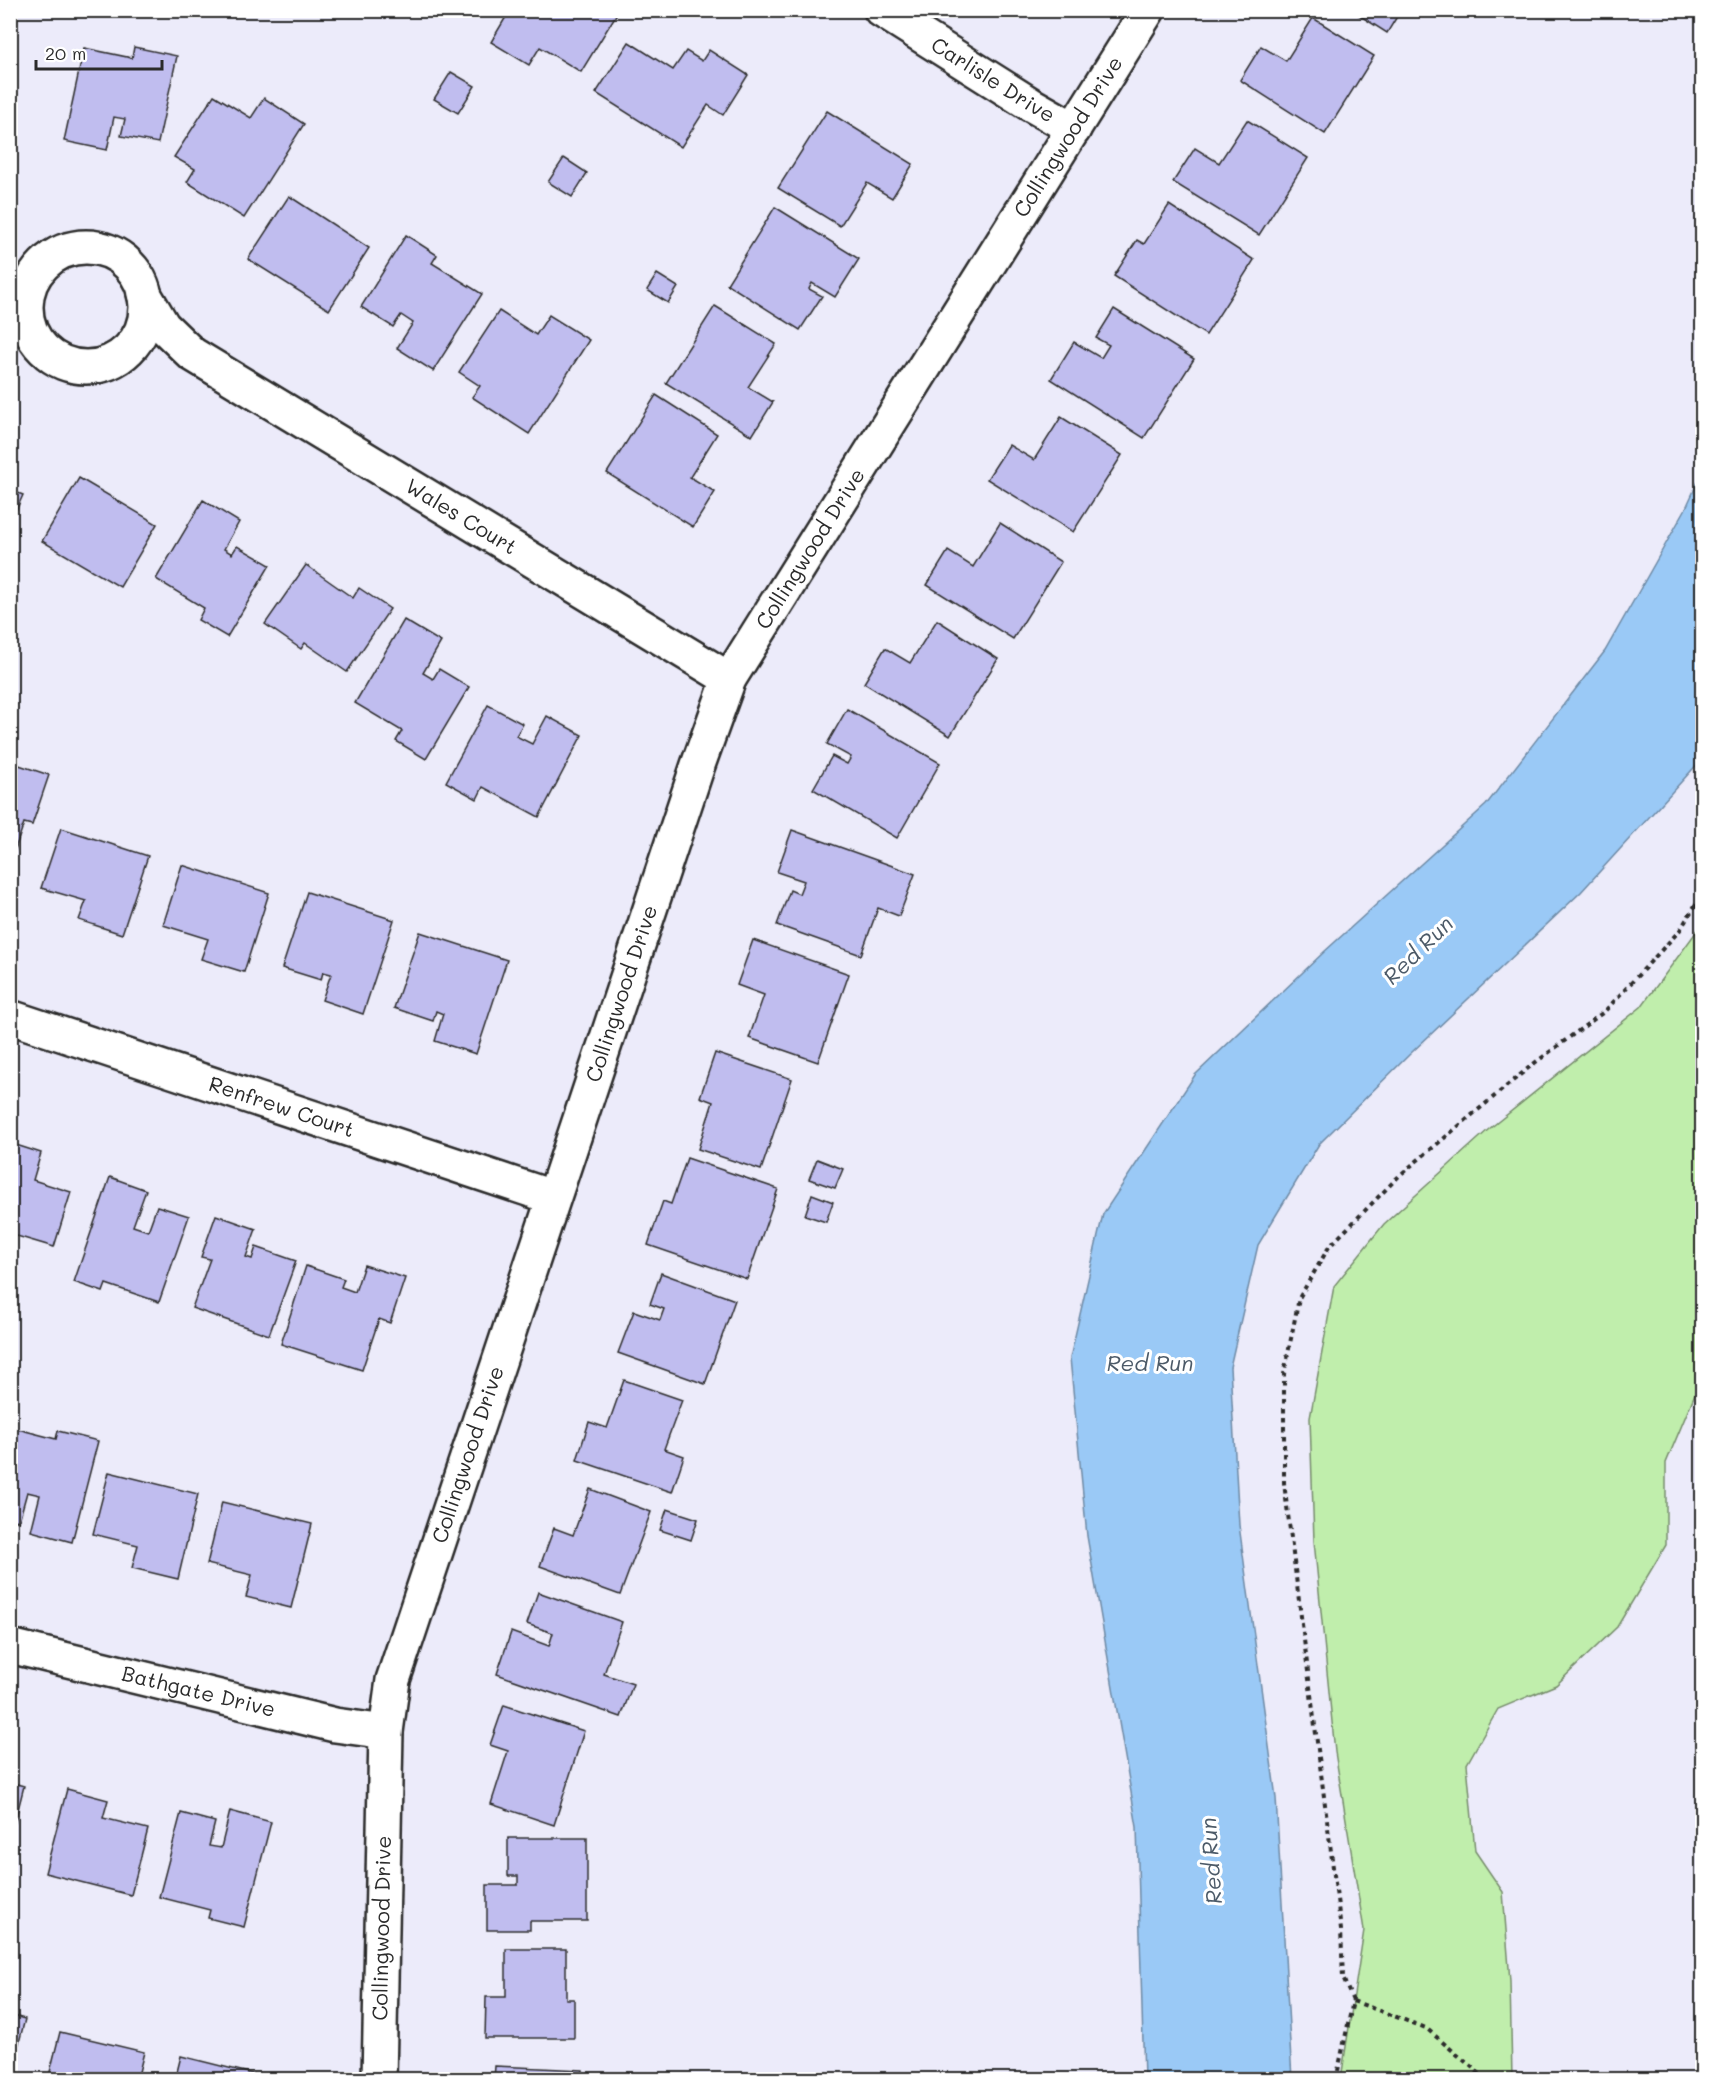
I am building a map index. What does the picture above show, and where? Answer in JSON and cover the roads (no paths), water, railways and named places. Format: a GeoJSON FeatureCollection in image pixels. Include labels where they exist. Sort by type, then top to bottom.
{"type":"FeatureCollection","features":[{"type":"Feature","properties":{"kind":"street","name":"Carlisle Drive"},"geometry":{"type":"LineString","coordinates":[[881,10],[1030,104],[1074,129]]}},
{"type":"Feature","properties":{"kind":"street","name":"Collingwood Drive"},"geometry":{"type":"LineString","coordinates":[[380,2079],[386,1732],[393,1680],[552,1197],[729,679],[1148,10]]}},
{"type":"Feature","properties":{"kind":"street","name":"Wales Court"},"geometry":{"type":"LineString","coordinates":[[192,354],[152,351],[95,366],[75,366],[55,358],[39,345],[29,328],[25,308],[28,287],[39,269],[54,255],[72,248],[91,247],[109,252],[125,262],[138,276],[144,294],[163,326],[192,354],[729,679]]}},
{"type":"Feature","properties":{"kind":"street"},"geometry":{"type":"LineString","coordinates":[[115,359],[130,347],[140,332],[145,313],[144,294]]}},
{"type":"Feature","properties":{"kind":"street","name":"Renfrew Court"},"geometry":{"type":"LineString","coordinates":[[10,1017],[552,1197]]}},
{"type":"Feature","properties":{"kind":"street","name":"Bathgate Drive"},"geometry":{"type":"LineString","coordinates":[[10,1646],[335,1725],[386,1732]]}},
{"type":"Feature","properties":{"kind":"water","name":"Red Run"},"geometry":{"type":"Polygon","coordinates":[[[1702,473],[1702,759],[1581,892],[1411,1053],[1319,1144],[1258,1245],[1230,1367],[1239,1525],[1276,1798],[1292,2079],[1144,2079],[1137,1827],[1087,1536],[1070,1358],[1103,1214],[1195,1075],[1324,952],[1486,805],[1605,651],[1685,510],[1702,473]]]}}]}
